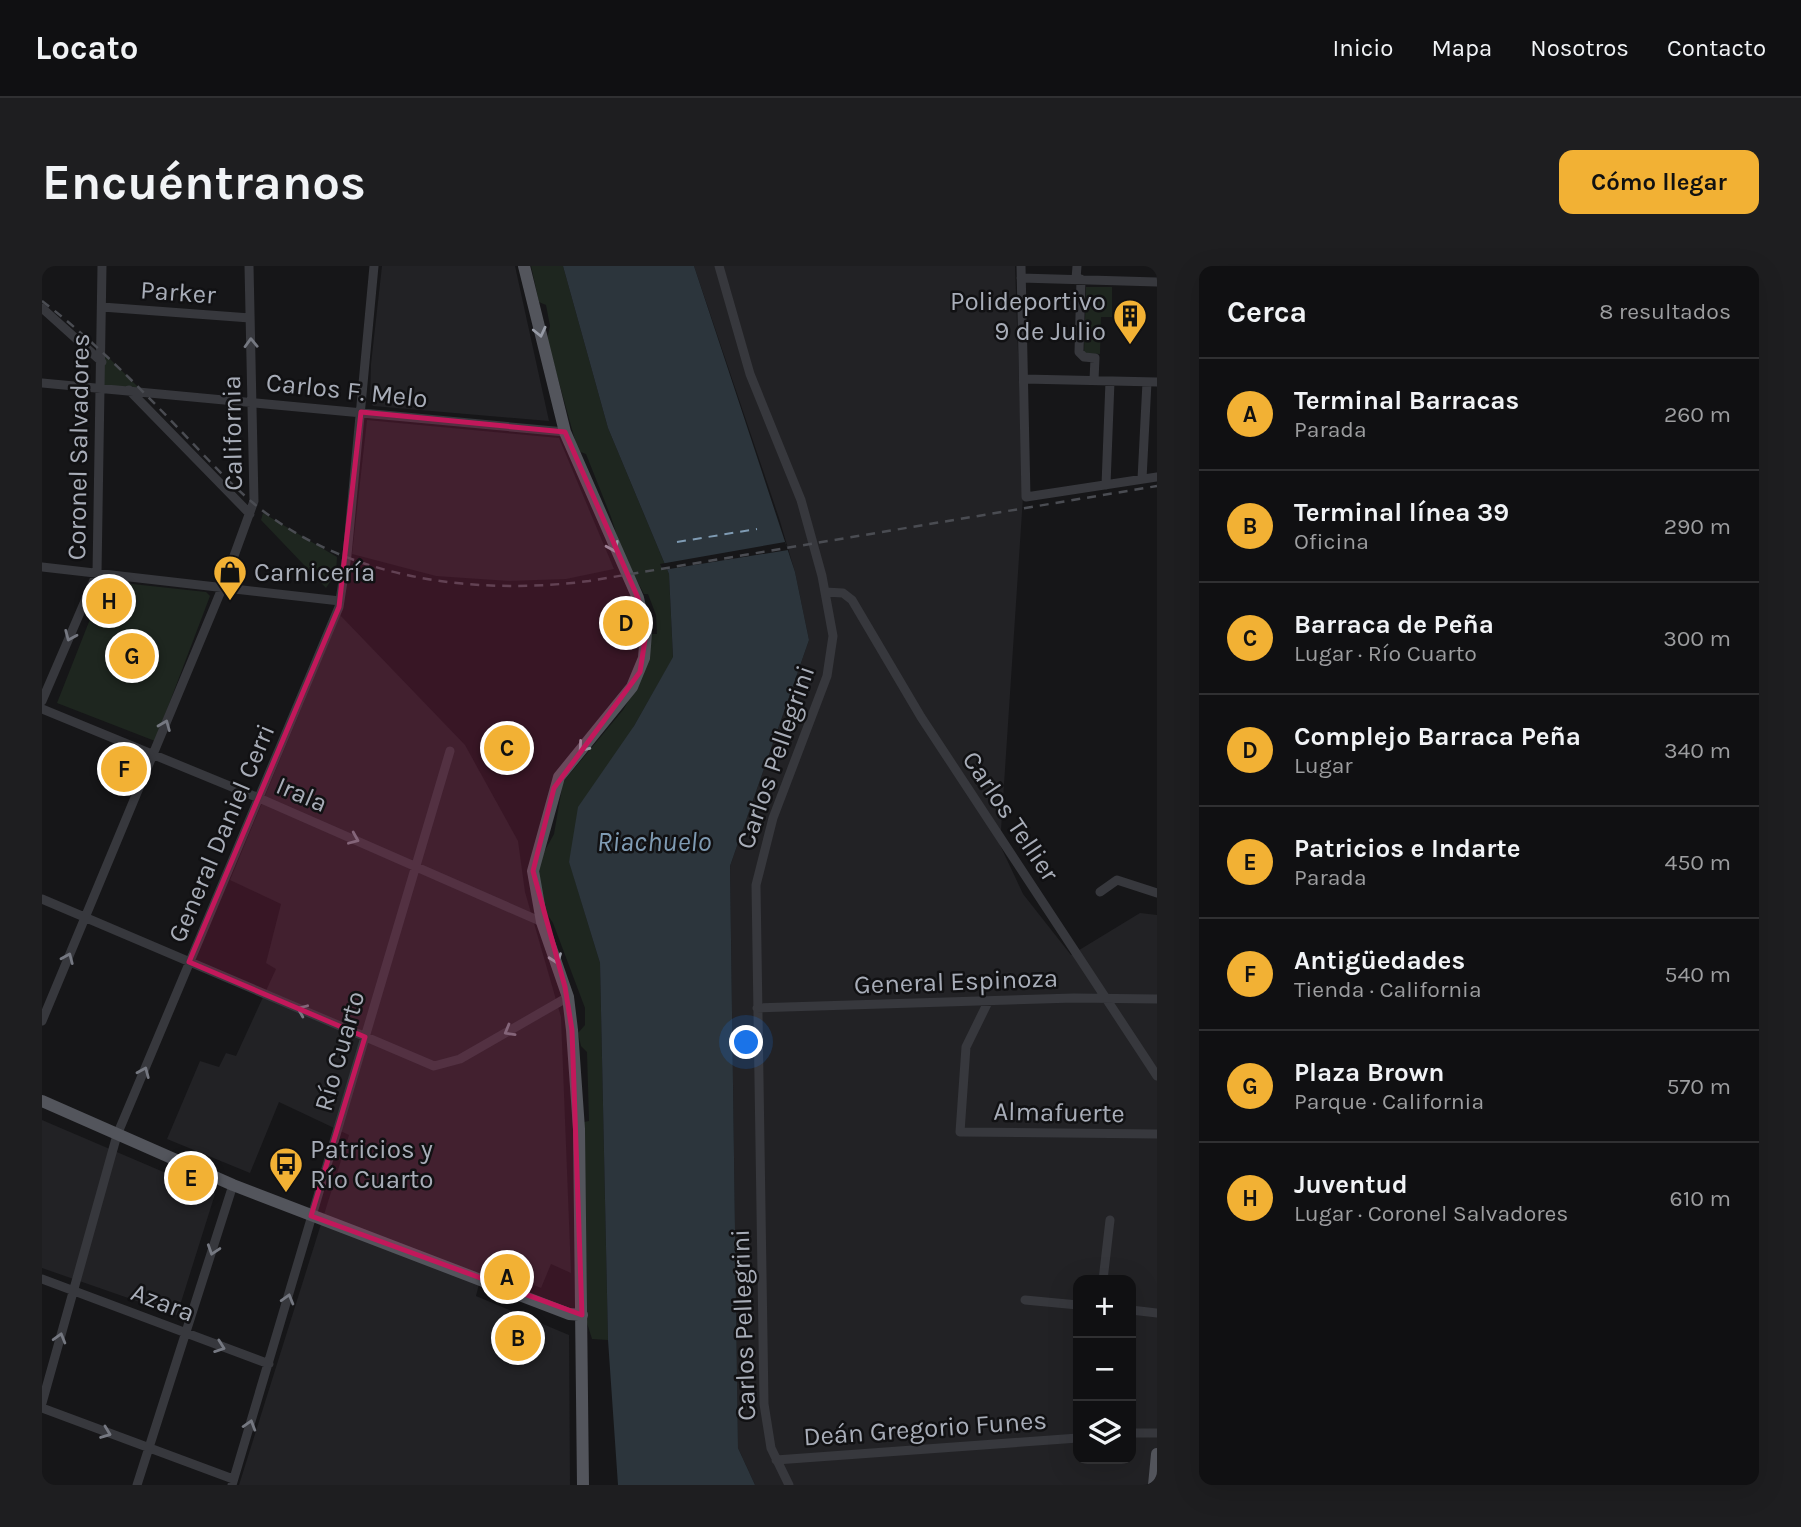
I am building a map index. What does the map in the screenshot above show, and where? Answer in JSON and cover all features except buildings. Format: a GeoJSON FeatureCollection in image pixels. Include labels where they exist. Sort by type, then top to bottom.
{"type":"FeatureCollection","features":[{"type":"Feature","properties":{"kind":"main road"},"geometry":{"type":"LineString","coordinates":[[524,266],[565,432],[645,619],[643,665],[632,687],[565,767],[554,788],[533,872],[542,922],[568,997],[578,1111],[583,1485]]}},
{"type":"Feature","properties":{"kind":"main road"},"geometry":{"type":"LineString","coordinates":[[42,1101],[233,1185],[311,1216],[569,1314],[582,1315]]}},
{"type":"Feature","properties":{"kind":"main road"},"geometry":{"type":"LineString","coordinates":[[1154,1485],[1157,1454]]}},
{"type":"Feature","properties":{"kind":"street","name":"Coronel Salvadores"},"geometry":{"type":"LineString","coordinates":[[42,701],[97,573],[102,266]]}},
{"type":"Feature","properties":{"kind":"street","name":"California"},"geometry":{"type":"LineString","coordinates":[[42,1021],[223,586],[250,514],[256,487],[249,266]]}},
{"type":"Feature","properties":{"kind":"street","name":"General Daniel Cerri"},"geometry":{"type":"LineString","coordinates":[[42,1406],[117,1135],[340,601],[374,266]]}},
{"type":"Feature","properties":{"kind":"street","name":"Carlos Pellegrini"},"geometry":{"type":"LineString","coordinates":[[719,266],[750,374],[801,500],[834,636],[832,657],[820,698],[773,818],[757,874],[765,1404],[767,1435],[789,1485]]}},
{"type":"Feature","properties":{"kind":"street"},"geometry":{"type":"LineString","coordinates":[[1021,266],[1027,497],[1157,477]]}},
{"type":"Feature","properties":{"kind":"street"},"geometry":{"type":"LineString","coordinates":[[1077,266],[1079,352],[1084,357],[1095,358],[1094,380]]}},
{"type":"Feature","properties":{"kind":"street"},"geometry":{"type":"LineString","coordinates":[[1021,278],[1157,282]]}},
{"type":"Feature","properties":{"kind":"street","name":"Parker"},"geometry":{"type":"LineString","coordinates":[[102,307],[250,318]]}},
{"type":"Feature","properties":{"kind":"street"},"geometry":{"type":"LineString","coordinates":[[42,308],[102,362]]}},
{"type":"Feature","properties":{"kind":"street"},"geometry":{"type":"LineString","coordinates":[[1024,379],[1152,382],[1142,479]]}},
{"type":"Feature","properties":{"kind":"street"},"geometry":{"type":"LineString","coordinates":[[1105,485],[1110,381]]}},
{"type":"Feature","properties":{"kind":"street","name":"Carlos F. Melo"},"geometry":{"type":"LineString","coordinates":[[42,383],[565,432]]}},
{"type":"Feature","properties":{"kind":"street"},"geometry":{"type":"LineString","coordinates":[[129,390],[250,514]]}},
{"type":"Feature","properties":{"kind":"street"},"geometry":{"type":"LineString","coordinates":[[42,567],[340,601]]}},
{"type":"Feature","properties":{"kind":"street","name":"Carlos Tellier"},"geometry":{"type":"LineString","coordinates":[[825,592],[843,593],[852,600],[921,717],[1157,1076]]}},
{"type":"Feature","properties":{"kind":"street","name":"Irala"},"geometry":{"type":"LineString","coordinates":[[42,709],[259,798],[542,922]]}},
{"type":"Feature","properties":{"kind":"street","name":"Río Cuarto"},"geometry":{"type":"LineString","coordinates":[[233,1482],[450,751]]}},
{"type":"Feature","properties":{"kind":"street"},"geometry":{"type":"LineString","coordinates":[[1100,892],[1117,880],[1157,893]]}},
{"type":"Feature","properties":{"kind":"street"},"geometry":{"type":"LineString","coordinates":[[42,899],[423,1063],[442,1066],[460,1059],[568,997]]}},
{"type":"Feature","properties":{"kind":"street","name":"General Espinoza"},"geometry":{"type":"LineString","coordinates":[[757,1008],[1107,998],[1157,999]]}},
{"type":"Feature","properties":{"kind":"street","name":"Almafuerte"},"geometry":{"type":"LineString","coordinates":[[988,1002],[966,1047],[961,1132],[1157,1134]]}},
{"type":"Feature","properties":{"kind":"street"},"geometry":{"type":"LineString","coordinates":[[137,1485],[233,1185]]}},
{"type":"Feature","properties":{"kind":"street"},"geometry":{"type":"LineString","coordinates":[[1104,1275],[1110,1220]]}},
{"type":"Feature","properties":{"kind":"street","name":"Azara"},"geometry":{"type":"LineString","coordinates":[[42,1279],[269,1364]]}},
{"type":"Feature","properties":{"kind":"street"},"geometry":{"type":"LineString","coordinates":[[1026,1300],[1073,1305]]}},
{"type":"Feature","properties":{"kind":"street"},"geometry":{"type":"LineString","coordinates":[[1136,1310],[1157,1312]]}},
{"type":"Feature","properties":{"kind":"street"},"geometry":{"type":"LineString","coordinates":[[42,1406],[233,1482]]}},
{"type":"Feature","properties":{"kind":"street"},"geometry":{"type":"LineString","coordinates":[[1136,1433],[1157,1433]]}},
{"type":"Feature","properties":{"kind":"street","name":"Deán Gregorio Funes"},"geometry":{"type":"LineString","coordinates":[[776,1460],[1073,1438]]}},
{"type":"Feature","properties":{"kind":"highlighted area"},"geometry":{"type":"Polygon","coordinates":[[[361,412],[565,432],[638,598],[646,633],[640,672],[554,788],[533,871],[565,987],[572,1030],[582,1315],[311,1216],[365,1037],[189,962],[339,607],[361,412]]]}},
{"type":"Feature","properties":{"kind":"shaded area"},"geometry":{"type":"Polygon","coordinates":[[[382,266],[515,266],[549,421],[373,406],[370,402],[371,364],[382,266]]]}},
{"type":"Feature","properties":{"kind":"shaded area"},"geometry":{"type":"Polygon","coordinates":[[[531,266],[563,266],[608,428],[669,574],[673,658],[634,726],[569,861],[600,963],[608,1340],[592,1339],[587,1323],[584,1122],[589,1121],[587,1052],[581,1046],[578,1033],[585,1025],[585,1008],[553,923],[541,905],[538,863],[554,834],[563,782],[623,710],[636,688],[651,634],[657,634],[656,615],[648,594],[644,594],[622,552],[586,454],[578,451],[547,339],[550,326],[546,305],[539,302],[531,266]]]}},
{"type":"Feature","properties":{"kind":"shaded area"},"geometry":{"type":"Polygon","coordinates":[[[694,266],[1015,266],[1023,497],[1000,845],[1023,894],[1071,955],[1140,913],[1157,915],[1157,1485],[755,1485],[738,1448],[730,866],[809,640],[795,572],[694,266]]]}},
{"type":"Feature","properties":{"kind":"shaded area"},"geometry":{"type":"Polygon","coordinates":[[[1086,287],[1112,287],[1112,317],[1101,317],[1100,354],[1084,353],[1086,287]]]}},
{"type":"Feature","properties":{"kind":"shaded area"},"geometry":{"type":"Polygon","coordinates":[[[102,351],[143,392],[102,388],[102,351]]]}},
{"type":"Feature","properties":{"kind":"shaded area"},"geometry":{"type":"Polygon","coordinates":[[[367,420],[559,438],[614,569],[566,579],[509,581],[436,576],[352,554],[367,420]]]}},
{"type":"Feature","properties":{"kind":"shaded area"},"geometry":{"type":"Polygon","coordinates":[[[263,513],[337,557],[336,573],[326,588],[261,520],[263,513]]]}},
{"type":"Feature","properties":{"kind":"shaded area"},"geometry":{"type":"Polygon","coordinates":[[[105,581],[206,592],[210,596],[155,741],[57,703],[105,581]]]}},
{"type":"Feature","properties":{"kind":"shaded area"},"geometry":{"type":"Polygon","coordinates":[[[340,615],[465,745],[518,841],[525,892],[561,1017],[571,1273],[551,1264],[541,1288],[484,1265],[476,1296],[569,1335],[570,1485],[239,1485],[349,1135],[279,1102],[250,1173],[167,1139],[200,1061],[219,1067],[226,1053],[236,1056],[276,969],[266,963],[281,904],[230,880],[340,615]]]}},
{"type":"Feature","properties":{"kind":"shaded area"},"geometry":{"type":"Polygon","coordinates":[[[42,1120],[215,1194],[177,1315],[42,1268],[42,1120]]]}},
{"type":"Feature","properties":{"kind":"water","name":"Riachuelo"},"geometry":{"type":"Polygon","coordinates":[[[563,266],[694,266],[795,572],[809,640],[730,866],[738,1448],[755,1485],[618,1485],[608,1340],[600,963],[569,862],[578,807],[634,726],[673,657],[669,574],[608,428],[563,266]]]}},
{"type":"Feature","properties":{"kind":"pier"},"geometry":{"type":"Polygon","coordinates":[[[785,542],[788,550],[663,570],[660,564],[785,542]]]}},
{"type":"Feature","properties":{"kind":"ferry route"},"geometry":{"type":"LineString","coordinates":[[677,542],[757,529]]}},
{"type":"Feature","properties":{"kind":"railway"},"geometry":{"type":"LineString","coordinates":[[42,301],[114,363],[252,502],[288,528],[327,549],[368,565],[411,576],[501,586],[589,581],[1157,486]]}},
{"type":"Feature","properties":{"kind":"place","name":"Polideportivo 9 de Julio"},"geometry":{"type":"Point","coordinates":[1130,346]}},
{"type":"Feature","properties":{"kind":"place","name":"Juventud"},"geometry":{"type":"Point","coordinates":[109,601]}},
{"type":"Feature","properties":{"kind":"place","name":"Carnicería"},"geometry":{"type":"Point","coordinates":[230,602]}},
{"type":"Feature","properties":{"kind":"place","name":"Complejo Barraca Peña"},"geometry":{"type":"Point","coordinates":[626,623]}},
{"type":"Feature","properties":{"kind":"place","name":"Plaza Brown"},"geometry":{"type":"Point","coordinates":[132,656]}},
{"type":"Feature","properties":{"kind":"place","name":"Barraca de Peña"},"geometry":{"type":"Point","coordinates":[507,748]}},
{"type":"Feature","properties":{"kind":"place","name":"Antigüedades"},"geometry":{"type":"Point","coordinates":[124,769]}},
{"type":"Feature","properties":{"kind":"place","name":"Patricios e Indarte"},"geometry":{"type":"Point","coordinates":[191,1178]}},
{"type":"Feature","properties":{"kind":"place","name":"Patricios y Río Cuarto"},"geometry":{"type":"Point","coordinates":[286,1194]}},
{"type":"Feature","properties":{"kind":"place","name":"Terminal Barracas"},"geometry":{"type":"Point","coordinates":[507,1277]}},
{"type":"Feature","properties":{"kind":"place","name":"Terminal línea 39"},"geometry":{"type":"Point","coordinates":[518,1338]}}]}
